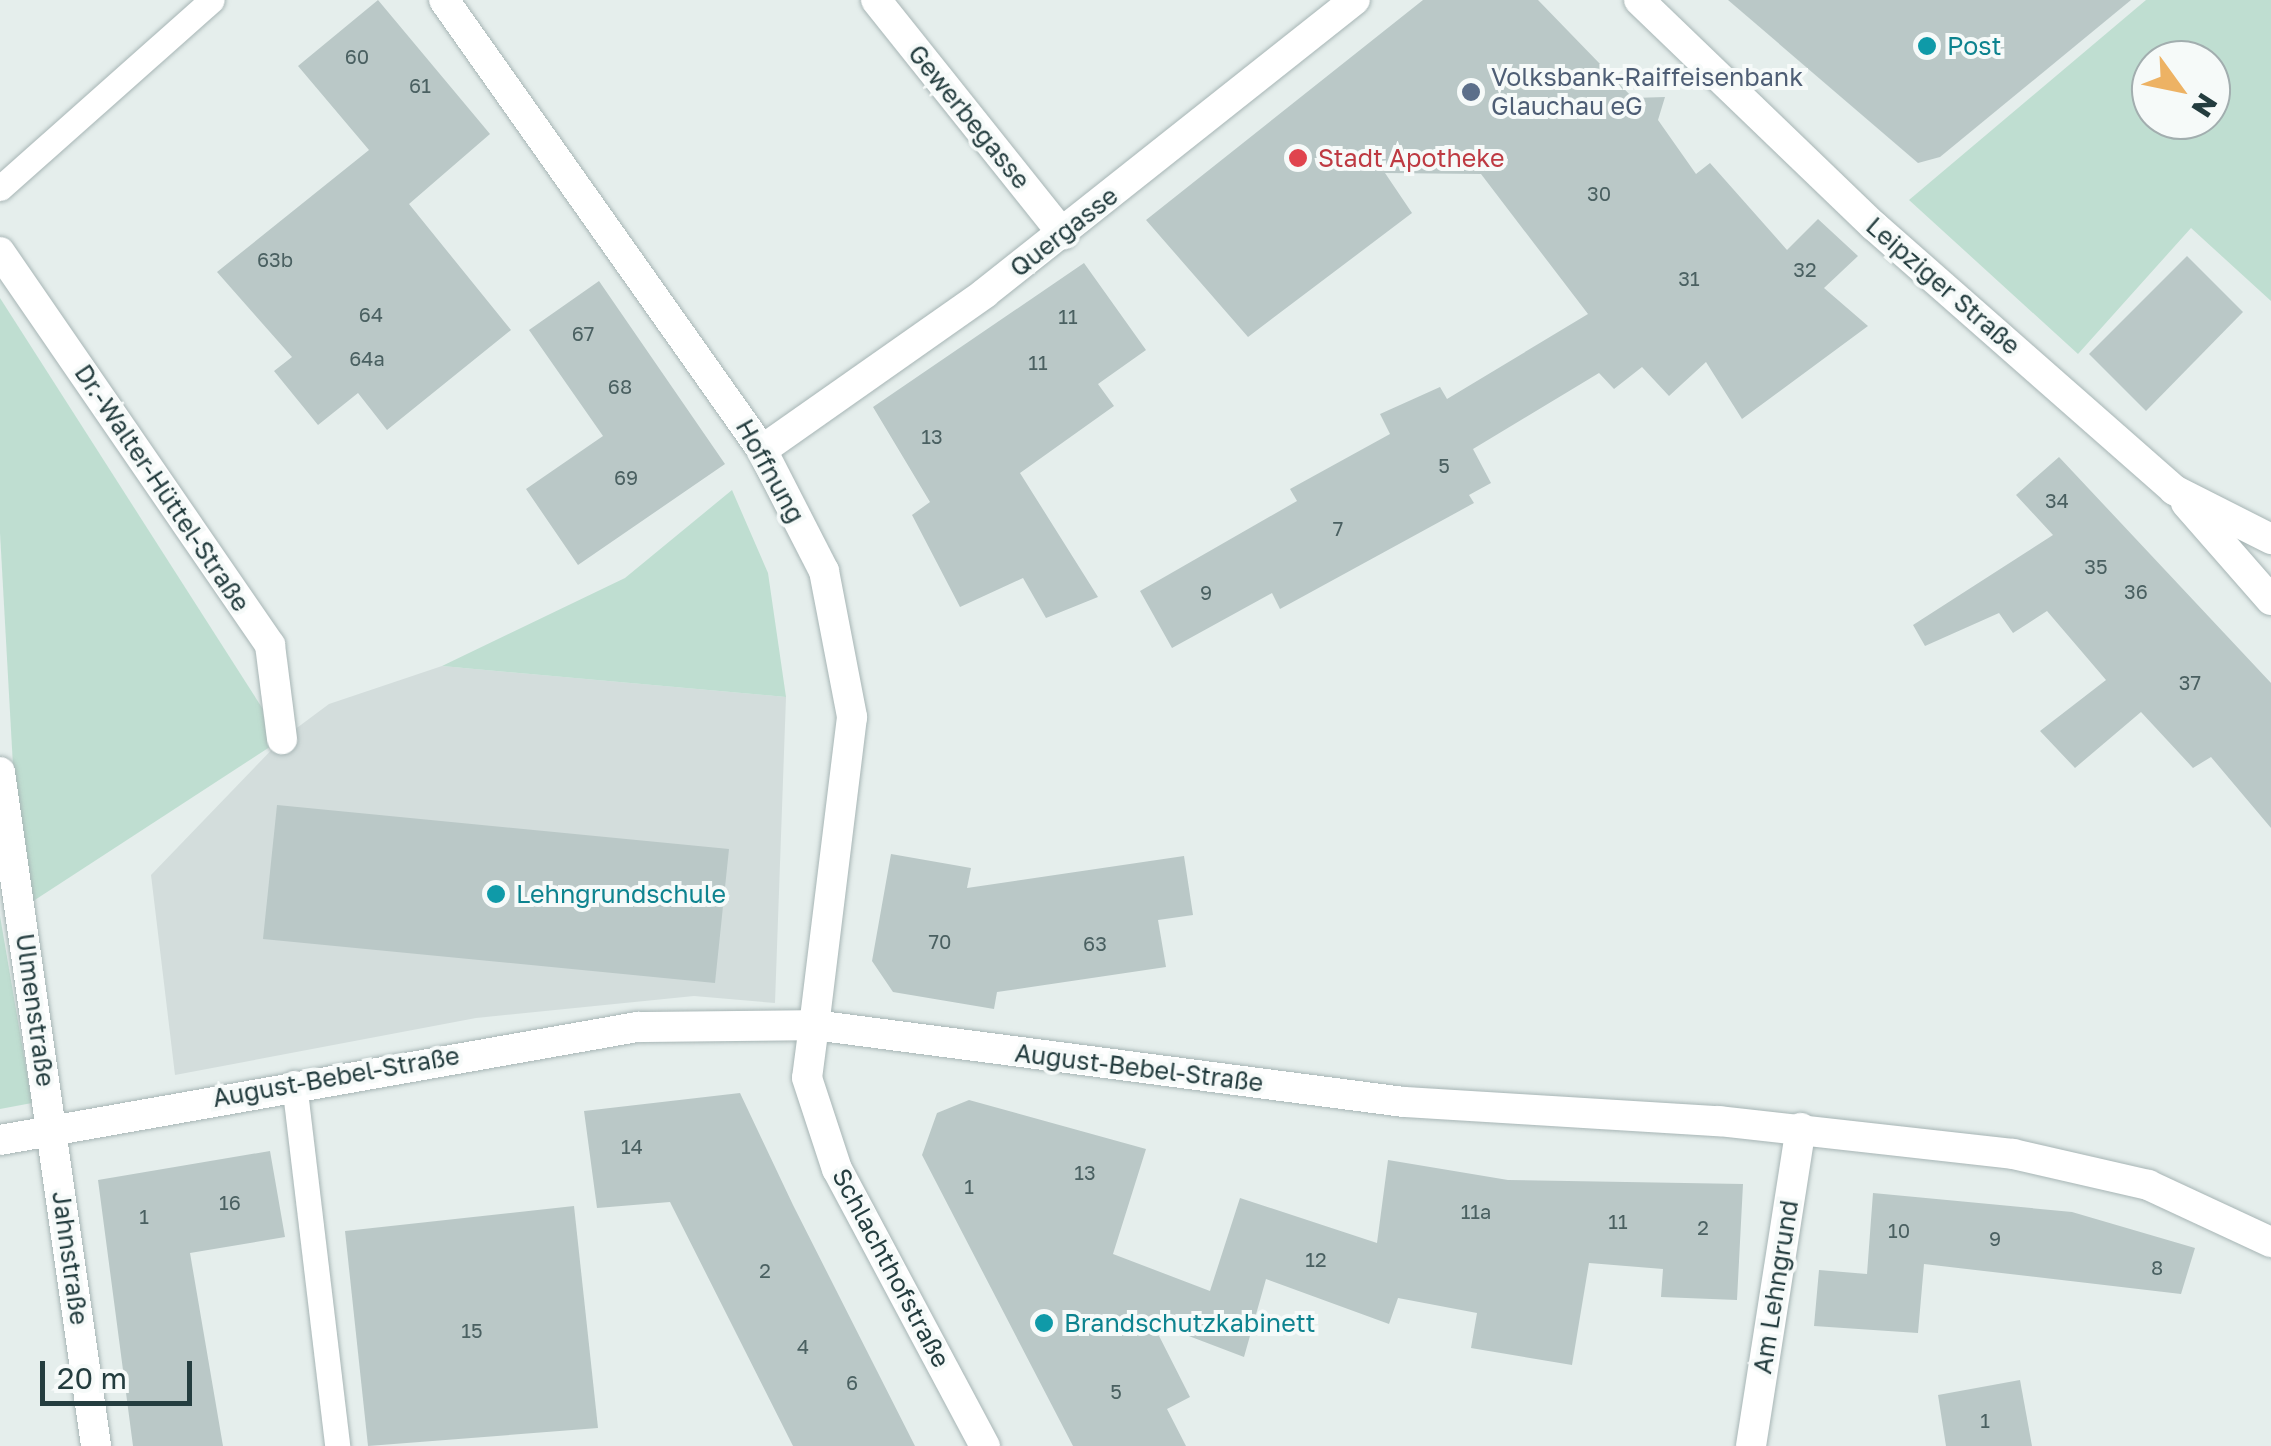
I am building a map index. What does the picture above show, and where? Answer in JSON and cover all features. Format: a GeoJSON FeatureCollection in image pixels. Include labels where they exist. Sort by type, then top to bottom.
{"type":"FeatureCollection","features":[{"type":"Feature","properties":{"kind":"street","name":"Hoffnung"},"geometry":{"type":"LineString","coordinates":[[444,0],[762,450],[824,571],[852,718],[814,1026]]}},
{"type":"Feature","properties":{"kind":"street","name":"Gewerbegasse"},"geometry":{"type":"LineString","coordinates":[[876,0],[1064,234]]}},
{"type":"Feature","properties":{"kind":"street","name":"Quergasse"},"geometry":{"type":"LineString","coordinates":[[762,450],[1064,234],[1355,0]]}},
{"type":"Feature","properties":{"kind":"street","name":"Leipziger Straße"},"geometry":{"type":"LineString","coordinates":[[1639,0],[1906,253],[2174,490],[2271,539]]}},
{"type":"Feature","properties":{"kind":"street","name":"Dr.-Walter-Hüttel-Straße"},"geometry":{"type":"LineString","coordinates":[[0,252],[270,646],[282,739]]}},
{"type":"Feature","properties":{"kind":"street"},"geometry":{"type":"LineString","coordinates":[[2174,490],[2271,600]]}},
{"type":"Feature","properties":{"kind":"street","name":"Ulmenstraße"},"geometry":{"type":"LineString","coordinates":[[0,772],[52,1130]]}},
{"type":"Feature","properties":{"kind":"street","name":"August-Bebel-Straße"},"geometry":{"type":"LineString","coordinates":[[0,1140],[294,1083],[637,1027],[814,1026],[1404,1102],[1801,1128],[2012,1154],[2148,1186],[2271,1242]]}},
{"type":"Feature","properties":{"kind":"street","name":"Schlachthofstraße"},"geometry":{"type":"LineString","coordinates":[[814,1026],[807,1078],[837,1169],[984,1446]]}},
{"type":"Feature","properties":{"kind":"street","name":"Am Lehngrund"},"geometry":{"type":"LineString","coordinates":[[1751,1446],[1801,1128]]}},
{"type":"Feature","properties":{"kind":"street","name":"Jahnstraße"},"geometry":{"type":"LineString","coordinates":[[52,1130],[96,1446]]}},
{"type":"Feature","properties":{"kind":"lane"},"geometry":{"type":"LineString","coordinates":[[0,188],[212,0]]}},
{"type":"Feature","properties":{"kind":"lane"},"geometry":{"type":"LineString","coordinates":[[294,1083],[337,1446]]}},
{"type":"Feature","properties":{"kind":"shaded area"},"geometry":{"type":"Polygon","coordinates":[[[442,666],[786,697],[775,1003],[694,996],[476,1018],[175,1075],[151,875],[282,739],[329,704],[442,666]]]}},
{"type":"Feature","properties":{"kind":"green space"},"geometry":{"type":"Polygon","coordinates":[[[2146,0],[2271,0],[2271,301],[2191,228],[2078,354],[1909,200],[2146,0]]]}},
{"type":"Feature","properties":{"kind":"green space"},"geometry":{"type":"Polygon","coordinates":[[[0,298],[282,739],[21,909],[0,533],[0,298]]]}},
{"type":"Feature","properties":{"kind":"green space"},"geometry":{"type":"Polygon","coordinates":[[[732,490],[768,573],[786,697],[442,666],[625,578],[732,490]]]}},
{"type":"Feature","properties":{"kind":"green space"},"geometry":{"type":"Polygon","coordinates":[[[0,916],[32,1103],[0,1109],[0,916]]]}},
{"type":"Feature","properties":{"kind":"building"},"geometry":{"type":"Polygon","coordinates":[[[378,0],[490,134],[409,204],[511,330],[387,430],[358,393],[318,425],[274,371],[292,357],[217,272],[369,150],[298,66],[378,0]]]}},
{"type":"Feature","properties":{"kind":"building"},"geometry":{"type":"Polygon","coordinates":[[[1423,0],[1538,0],[1633,98],[1665,97],[1658,120],[1696,174],[1710,163],[1787,250],[1818,219],[1858,256],[1824,288],[1868,326],[1742,419],[1706,362],[1669,396],[1642,367],[1614,389],[1599,373],[1473,449],[1491,483],[1469,495],[1474,503],[1280,609],[1272,593],[1172,648],[1140,591],[1297,501],[1290,489],[1390,434],[1380,414],[1440,387],[1447,399],[1588,314],[1481,174],[1385,173],[1412,213],[1248,337],[1146,220],[1423,0]]]}},
{"type":"Feature","properties":{"kind":"building","name":"Post"},"geometry":{"type":"Polygon","coordinates":[[[1728,0],[2131,0],[1940,157],[1918,163],[1728,0]]]}},
{"type":"Feature","properties":{"kind":"building"},"geometry":{"type":"Polygon","coordinates":[[[2187,256],[2243,312],[2146,411],[2089,354],[2187,256]]]}},
{"type":"Feature","properties":{"kind":"building"},"geometry":{"type":"Polygon","coordinates":[[[1084,263],[1146,350],[1098,384],[1114,406],[1020,473],[1098,597],[1046,618],[1023,578],[960,607],[912,515],[930,502],[873,407],[1084,263]]]}},
{"type":"Feature","properties":{"kind":"building"},"geometry":{"type":"Polygon","coordinates":[[[599,281],[725,464],[578,565],[526,489],[603,436],[529,330],[599,281]]]}},
{"type":"Feature","properties":{"kind":"building"},"geometry":{"type":"Polygon","coordinates":[[[2059,457],[2271,683],[2271,828],[2211,757],[2193,768],[2141,712],[2075,768],[2040,731],[2106,680],[2047,611],[2013,633],[1999,613],[1925,646],[1913,625],[2053,535],[2016,495],[2059,457]]]}},
{"type":"Feature","properties":{"kind":"building","name":"Lehngrundschule"},"geometry":{"type":"Polygon","coordinates":[[[277,805],[729,849],[715,983],[263,939],[277,805]]]}},
{"type":"Feature","properties":{"kind":"building"},"geometry":{"type":"Polygon","coordinates":[[[891,854],[971,868],[967,888],[1184,856],[1193,915],[1158,920],[1166,967],[997,992],[994,1009],[893,992],[872,961],[891,854]]]}},
{"type":"Feature","properties":{"kind":"building"},"geometry":{"type":"Polygon","coordinates":[[[740,1093],[915,1446],[793,1446],[670,1202],[597,1208],[584,1111],[740,1093]]]}},
{"type":"Feature","properties":{"kind":"building"},"geometry":{"type":"Polygon","coordinates":[[[969,1100],[1146,1149],[1113,1254],[1210,1291],[1240,1198],[1377,1243],[1388,1160],[1508,1180],[1743,1184],[1737,1300],[1661,1297],[1663,1269],[1589,1263],[1572,1365],[1471,1348],[1477,1313],[1398,1298],[1389,1324],[1266,1279],[1244,1357],[1152,1322],[1190,1397],[1167,1409],[1186,1446],[1073,1446],[922,1155],[937,1113],[969,1100]]]}},
{"type":"Feature","properties":{"kind":"building"},"geometry":{"type":"Polygon","coordinates":[[[270,1151],[285,1237],[190,1253],[223,1446],[133,1446],[98,1180],[270,1151]]]}},
{"type":"Feature","properties":{"kind":"building"},"geometry":{"type":"Polygon","coordinates":[[[1873,1193],[2072,1212],[2195,1248],[2181,1294],[1924,1264],[1918,1333],[1814,1326],[1819,1270],[1867,1274],[1873,1193]]]}},
{"type":"Feature","properties":{"kind":"building"},"geometry":{"type":"Polygon","coordinates":[[[574,1206],[598,1428],[368,1446],[345,1231],[574,1206]]]}},
{"type":"Feature","properties":{"kind":"building"},"geometry":{"type":"Polygon","coordinates":[[[2020,1380],[2032,1446],[1946,1446],[1938,1395],[2020,1380]]]}},
{"type":"Feature","properties":{"kind":"place","name":"Post"},"geometry":{"type":"Point","coordinates":[1927,46]}},
{"type":"Feature","properties":{"kind":"place","name":"Volksbank-Raiffeisenbank Glauchau eG"},"geometry":{"type":"Point","coordinates":[1471,92]}},
{"type":"Feature","properties":{"kind":"place","name":"Stadt Apotheke"},"geometry":{"type":"Point","coordinates":[1298,158]}},
{"type":"Feature","properties":{"kind":"place","name":"Lehngrundschule"},"geometry":{"type":"Point","coordinates":[496,894]}},
{"type":"Feature","properties":{"kind":"place","name":"Brandschutzkabinett"},"geometry":{"type":"Point","coordinates":[1044,1323]}}]}
